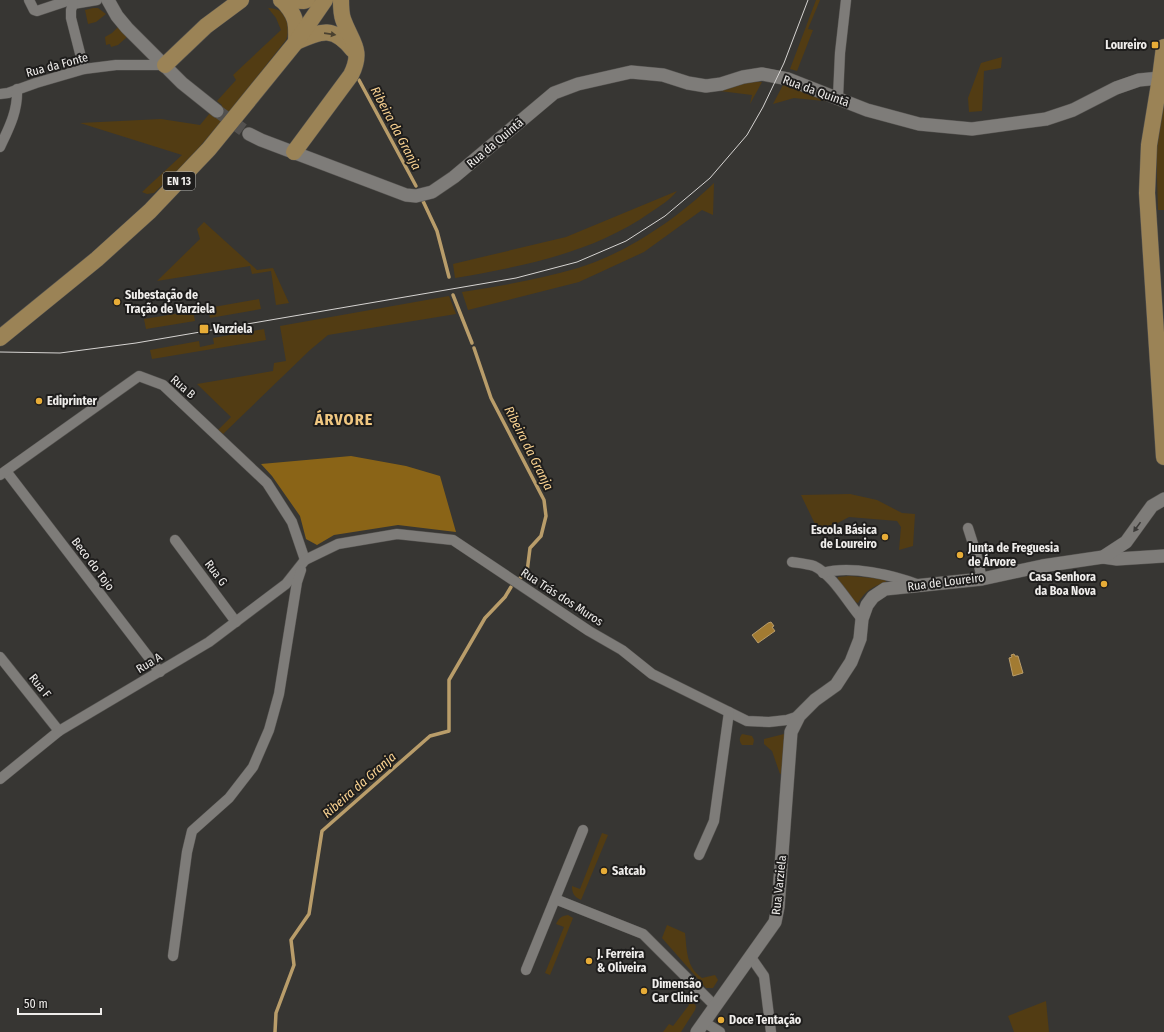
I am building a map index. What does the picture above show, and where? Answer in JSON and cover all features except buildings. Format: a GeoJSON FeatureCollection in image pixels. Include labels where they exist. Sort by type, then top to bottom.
{"type":"FeatureCollection","features":[{"type":"Feature","properties":{"kind":"main road"},"geometry":{"type":"LineString","coordinates":[[166,65],[206,26],[241,0]]}},
{"type":"Feature","properties":{"kind":"main road"},"geometry":{"type":"LineString","coordinates":[[281,0],[307,0]]}},
{"type":"Feature","properties":{"kind":"main road"},"geometry":{"type":"LineString","coordinates":[[281,0],[291,10],[295,17],[297,28],[296,42],[310,36],[330,32],[338,35],[357,55]]}},
{"type":"Feature","properties":{"kind":"main road","name":"EN 13"},"geometry":{"type":"LineString","coordinates":[[2,336],[97,259],[150,211],[209,149],[296,42],[325,0]]}},
{"type":"Feature","properties":{"kind":"main road"},"geometry":{"type":"LineString","coordinates":[[294,152],[351,75],[355,66],[357,55],[354,41],[343,18],[341,0]]}},
{"type":"Feature","properties":{"kind":"main road"},"geometry":{"type":"LineString","coordinates":[[1164,55],[1149,145],[1147,193],[1164,457]]}},
{"type":"Feature","properties":{"kind":"street"},"geometry":{"type":"LineString","coordinates":[[29,0],[34,10],[37,11],[71,1],[97,0]]}},
{"type":"Feature","properties":{"kind":"street"},"geometry":{"type":"LineString","coordinates":[[108,0],[117,16],[127,28],[166,65],[182,83],[217,111]]}},
{"type":"Feature","properties":{"kind":"street"},"geometry":{"type":"LineString","coordinates":[[838,97],[840,53],[846,0]]}},
{"type":"Feature","properties":{"kind":"street"},"geometry":{"type":"LineString","coordinates":[[71,1],[71,18],[84,69]]}},
{"type":"Feature","properties":{"kind":"street","name":"Rua da Fonte"},"geometry":{"type":"LineString","coordinates":[[0,147],[14,119],[18,99],[17,89],[84,69],[116,65],[166,65]]}},
{"type":"Feature","properties":{"kind":"street","name":"Rua da Quintã"},"geometry":{"type":"LineString","coordinates":[[249,134],[261,140],[406,195],[416,196],[432,192],[454,177],[554,93],[603,77],[631,72],[663,75],[688,83],[706,86],[762,74],[788,79],[838,97],[867,110],[920,124],[972,129],[1046,118],[1073,110],[1116,88],[1139,80],[1160,78]]}},
{"type":"Feature","properties":{"kind":"street"},"geometry":{"type":"LineString","coordinates":[[0,94],[17,89]]}},
{"type":"Feature","properties":{"kind":"street","name":"Rua B"},"geometry":{"type":"LineString","coordinates":[[3,473],[139,376],[164,385],[266,484],[292,522],[305,560]]}},
{"type":"Feature","properties":{"kind":"street","name":"Beco do Tojo"},"geometry":{"type":"LineString","coordinates":[[3,473],[160,672]]}},
{"type":"Feature","properties":{"kind":"street","name":"Rua de Loureiro"},"geometry":{"type":"LineString","coordinates":[[799,716],[815,700],[836,685],[851,662],[860,639],[862,619],[867,605],[873,597],[885,589],[982,579],[1042,566],[1103,557],[1126,542],[1152,506],[1164,499]]}},
{"type":"Feature","properties":{"kind":"street"},"geometry":{"type":"LineString","coordinates":[[968,528],[982,579]]}},
{"type":"Feature","properties":{"kind":"street","name":"Rua Trás dos Muros"},"geometry":{"type":"LineString","coordinates":[[305,560],[338,544],[397,534],[453,540],[589,631],[622,650],[652,674],[747,721],[786,720],[799,716]]}},
{"type":"Feature","properties":{"kind":"street","name":"Rua G"},"geometry":{"type":"LineString","coordinates":[[175,540],[236,622]]}},
{"type":"Feature","properties":{"kind":"street"},"geometry":{"type":"LineString","coordinates":[[1103,557],[1117,559],[1164,556]]}},
{"type":"Feature","properties":{"kind":"street"},"geometry":{"type":"LineString","coordinates":[[173,956],[187,852],[192,831],[229,798],[253,767],[269,730],[279,694],[296,582],[305,560]]}},
{"type":"Feature","properties":{"kind":"street","name":"Rua A"},"geometry":{"type":"LineString","coordinates":[[0,779],[59,731],[160,672],[208,642],[236,622],[286,584],[305,560]]}},
{"type":"Feature","properties":{"kind":"street"},"geometry":{"type":"LineString","coordinates":[[792,562],[813,566],[823,573],[862,619]]}},
{"type":"Feature","properties":{"kind":"street"},"geometry":{"type":"LineString","coordinates":[[823,573],[844,570],[881,574],[901,578],[920,585]]}},
{"type":"Feature","properties":{"kind":"street","name":"Rua F"},"geometry":{"type":"LineString","coordinates":[[0,657],[59,731]]}},
{"type":"Feature","properties":{"kind":"street"},"geometry":{"type":"LineString","coordinates":[[699,855],[714,821],[729,712]]}},
{"type":"Feature","properties":{"kind":"street","name":"Rua Varziela"},"geometry":{"type":"LineString","coordinates":[[700,1027],[775,922],[778,907],[791,732],[799,716]]}},
{"type":"Feature","properties":{"kind":"street"},"geometry":{"type":"LineString","coordinates":[[526,970],[583,830]]}},
{"type":"Feature","properties":{"kind":"street"},"geometry":{"type":"LineString","coordinates":[[555,899],[643,934],[715,1006]]}},
{"type":"Feature","properties":{"kind":"street"},"geometry":{"type":"LineString","coordinates":[[750,956],[764,976],[771,1032]]}},
{"type":"Feature","properties":{"kind":"street"},"geometry":{"type":"LineString","coordinates":[[700,1027],[720,1032]]}},
{"type":"Feature","properties":{"kind":"shaded area"},"geometry":{"type":"Polygon","coordinates":[[[816,0],[820,0],[808,29],[813,30],[797,71],[790,69],[816,0]]]}},
{"type":"Feature","properties":{"kind":"shaded area"},"geometry":{"type":"Polygon","coordinates":[[[98,8],[106,14],[96,22],[88,24],[85,10],[98,8]]]}},
{"type":"Feature","properties":{"kind":"shaded area"},"geometry":{"type":"Polygon","coordinates":[[[268,8],[281,11],[285,14],[289,28],[286,40],[231,110],[191,157],[154,193],[147,194],[142,192],[182,155],[80,123],[161,119],[200,125],[210,113],[216,116],[222,105],[217,101],[236,80],[233,75],[281,30],[276,18],[268,8]]]}},
{"type":"Feature","properties":{"kind":"shaded area"},"geometry":{"type":"Polygon","coordinates":[[[118,27],[127,37],[118,45],[111,47],[110,44],[106,45],[105,37],[118,27]]]}},
{"type":"Feature","properties":{"kind":"shaded area"},"geometry":{"type":"Polygon","coordinates":[[[1002,57],[1001,68],[984,71],[982,111],[969,112],[968,98],[981,63],[1002,57]]]}},
{"type":"Feature","properties":{"kind":"shaded area"},"geometry":{"type":"Polygon","coordinates":[[[752,81],[762,82],[750,104],[752,95],[720,91],[752,81]]]}},
{"type":"Feature","properties":{"kind":"shaded area"},"geometry":{"type":"Polygon","coordinates":[[[784,83],[834,102],[794,98],[773,104],[784,83]]]}},
{"type":"Feature","properties":{"kind":"shaded area"},"geometry":{"type":"Polygon","coordinates":[[[1164,98],[1164,210],[1158,210],[1156,144],[1164,98]]]}},
{"type":"Feature","properties":{"kind":"shaded area"},"geometry":{"type":"Polygon","coordinates":[[[714,183],[713,215],[702,210],[644,252],[579,282],[468,310],[462,292],[506,285],[564,272],[615,253],[633,244],[668,221],[714,183]]]}},
{"type":"Feature","properties":{"kind":"shaded area"},"geometry":{"type":"Polygon","coordinates":[[[677,191],[665,203],[629,226],[582,248],[532,263],[455,278],[453,264],[566,237],[677,191]]]}},
{"type":"Feature","properties":{"kind":"shaded area"},"geometry":{"type":"Polygon","coordinates":[[[204,222],[257,270],[273,268],[289,303],[276,305],[271,271],[252,274],[250,266],[157,281],[200,239],[197,229],[204,222]]]}},
{"type":"Feature","properties":{"kind":"shaded area"},"geometry":{"type":"Polygon","coordinates":[[[449,296],[456,314],[328,335],[310,350],[223,434],[218,430],[231,417],[197,384],[273,371],[274,363],[286,361],[280,326],[449,296]]]}},
{"type":"Feature","properties":{"kind":"shaded area"},"geometry":{"type":"Polygon","coordinates":[[[259,299],[261,309],[210,318],[208,308],[259,299]]]}},
{"type":"Feature","properties":{"kind":"shaded area"},"geometry":{"type":"Polygon","coordinates":[[[193,311],[195,321],[146,329],[144,319],[193,311]]]}},
{"type":"Feature","properties":{"kind":"shaded area"},"geometry":{"type":"Polygon","coordinates":[[[264,329],[266,340],[152,359],[150,350],[199,341],[200,347],[214,344],[213,338],[264,329]]]}},
{"type":"Feature","properties":{"kind":"shaded area"},"geometry":{"type":"Polygon","coordinates":[[[351,456],[406,466],[440,476],[456,532],[398,525],[334,535],[317,545],[306,539],[300,516],[272,476],[261,464],[351,456]]]}},
{"type":"Feature","properties":{"kind":"shaded area"},"geometry":{"type":"Polygon","coordinates":[[[850,494],[877,500],[902,513],[915,514],[913,546],[899,550],[901,527],[897,521],[849,517],[821,532],[815,524],[801,495],[850,494]]]}},
{"type":"Feature","properties":{"kind":"shaded area"},"geometry":{"type":"Polygon","coordinates":[[[849,576],[885,579],[886,582],[870,590],[858,603],[853,601],[837,581],[838,577],[849,576]]]}},
{"type":"Feature","properties":{"kind":"shaded area"},"geometry":{"type":"Polygon","coordinates":[[[771,622],[775,631],[758,643],[752,635],[771,622]]]}},
{"type":"Feature","properties":{"kind":"shaded area"},"geometry":{"type":"Polygon","coordinates":[[[1014,654],[1015,656],[1018,656],[1023,673],[1013,676],[1009,658],[1014,654]]]}},
{"type":"Feature","properties":{"kind":"shaded area"},"geometry":{"type":"Polygon","coordinates":[[[742,734],[752,736],[754,740],[753,745],[742,745],[740,742],[740,737],[742,734]]]}},
{"type":"Feature","properties":{"kind":"shaded area"},"geometry":{"type":"Polygon","coordinates":[[[784,734],[786,739],[785,772],[780,774],[772,751],[764,744],[764,739],[784,734]]]}},
{"type":"Feature","properties":{"kind":"shaded area"},"geometry":{"type":"Polygon","coordinates":[[[602,833],[608,835],[581,900],[577,898],[572,891],[572,886],[580,889],[602,833]]]}},
{"type":"Feature","properties":{"kind":"shaded area"},"geometry":{"type":"Polygon","coordinates":[[[568,915],[573,918],[550,975],[545,973],[564,927],[556,924],[560,918],[568,915]]]}},
{"type":"Feature","properties":{"kind":"shaded area"},"geometry":{"type":"Polygon","coordinates":[[[667,925],[685,933],[688,958],[693,969],[702,978],[715,975],[718,980],[713,988],[706,988],[662,938],[667,925]]]}},
{"type":"Feature","properties":{"kind":"shaded area"},"geometry":{"type":"Polygon","coordinates":[[[689,998],[696,1006],[681,1032],[663,1032],[669,1024],[673,1026],[689,1005],[687,1002],[689,998]]]}},
{"type":"Feature","properties":{"kind":"shaded area"},"geometry":{"type":"Polygon","coordinates":[[[1046,1001],[1049,1032],[1014,1032],[1008,1016],[1046,1001]]]}},
{"type":"Feature","properties":{"kind":"waterway","name":"Ribeira da Granja"},"geometry":{"type":"LineString","coordinates":[[359,80],[416,186]]}},
{"type":"Feature","properties":{"kind":"waterway","name":"Ribeira da Granja"},"geometry":{"type":"LineString","coordinates":[[423,201],[437,231],[449,277]]}},
{"type":"Feature","properties":{"kind":"waterway","name":"Ribeira da Granja"},"geometry":{"type":"LineString","coordinates":[[453,295],[472,343]]}},
{"type":"Feature","properties":{"kind":"waterway","name":"Ribeira da Granja"},"geometry":{"type":"LineString","coordinates":[[474,348],[491,398],[544,500],[546,516],[541,536],[530,548],[527,572],[520,578]]}},
{"type":"Feature","properties":{"kind":"waterway","name":"Ribeira da Granja"},"geometry":{"type":"LineString","coordinates":[[275,1032],[276,1013],[294,965],[291,940],[309,914],[322,831],[430,736],[449,731],[449,680],[485,618],[505,597],[511,587]]}},
{"type":"Feature","properties":{"kind":"tunnel"},"geometry":{"type":"LineString","coordinates":[[217,111],[249,134]]}},
{"type":"Feature","properties":{"kind":"tram line"},"geometry":{"type":"LineString","coordinates":[[0,352],[60,353],[136,343],[516,278],[577,262],[626,241],[665,216],[710,178],[747,135],[763,107],[784,63],[808,0]]}},
{"type":"Feature","properties":{"kind":"place","name":"Loureiro"},"geometry":{"type":"Point","coordinates":[1155,45]}},
{"type":"Feature","properties":{"kind":"place","name":"Subestação de Tração de Varziela"},"geometry":{"type":"Point","coordinates":[117,302]}},
{"type":"Feature","properties":{"kind":"place","name":"Varziela"},"geometry":{"type":"Point","coordinates":[204,329]}},
{"type":"Feature","properties":{"kind":"place","name":"Ediprinter"},"geometry":{"type":"Point","coordinates":[39,401]}},
{"type":"Feature","properties":{"kind":"place","name":"Escola Básica de Loureiro"},"geometry":{"type":"Point","coordinates":[885,537]}},
{"type":"Feature","properties":{"kind":"place","name":"Junta de Freguesia de Árvore"},"geometry":{"type":"Point","coordinates":[960,555]}},
{"type":"Feature","properties":{"kind":"place","name":"Casa Senhora da Boa Nova"},"geometry":{"type":"Point","coordinates":[1104,584]}},
{"type":"Feature","properties":{"kind":"place","name":"Satcab"},"geometry":{"type":"Point","coordinates":[604,871]}},
{"type":"Feature","properties":{"kind":"place","name":"J. Ferreira & Oliveira"},"geometry":{"type":"Point","coordinates":[589,961]}},
{"type":"Feature","properties":{"kind":"place","name":"Dimensão Car Clinic"},"geometry":{"type":"Point","coordinates":[644,991]}},
{"type":"Feature","properties":{"kind":"place","name":"Doce Tentação"},"geometry":{"type":"Point","coordinates":[721,1020]}},
{"type":"Feature","properties":{"kind":"district","name":"ÁRVORE"},"geometry":{"type":"Point","coordinates":[344,419]}}]}
